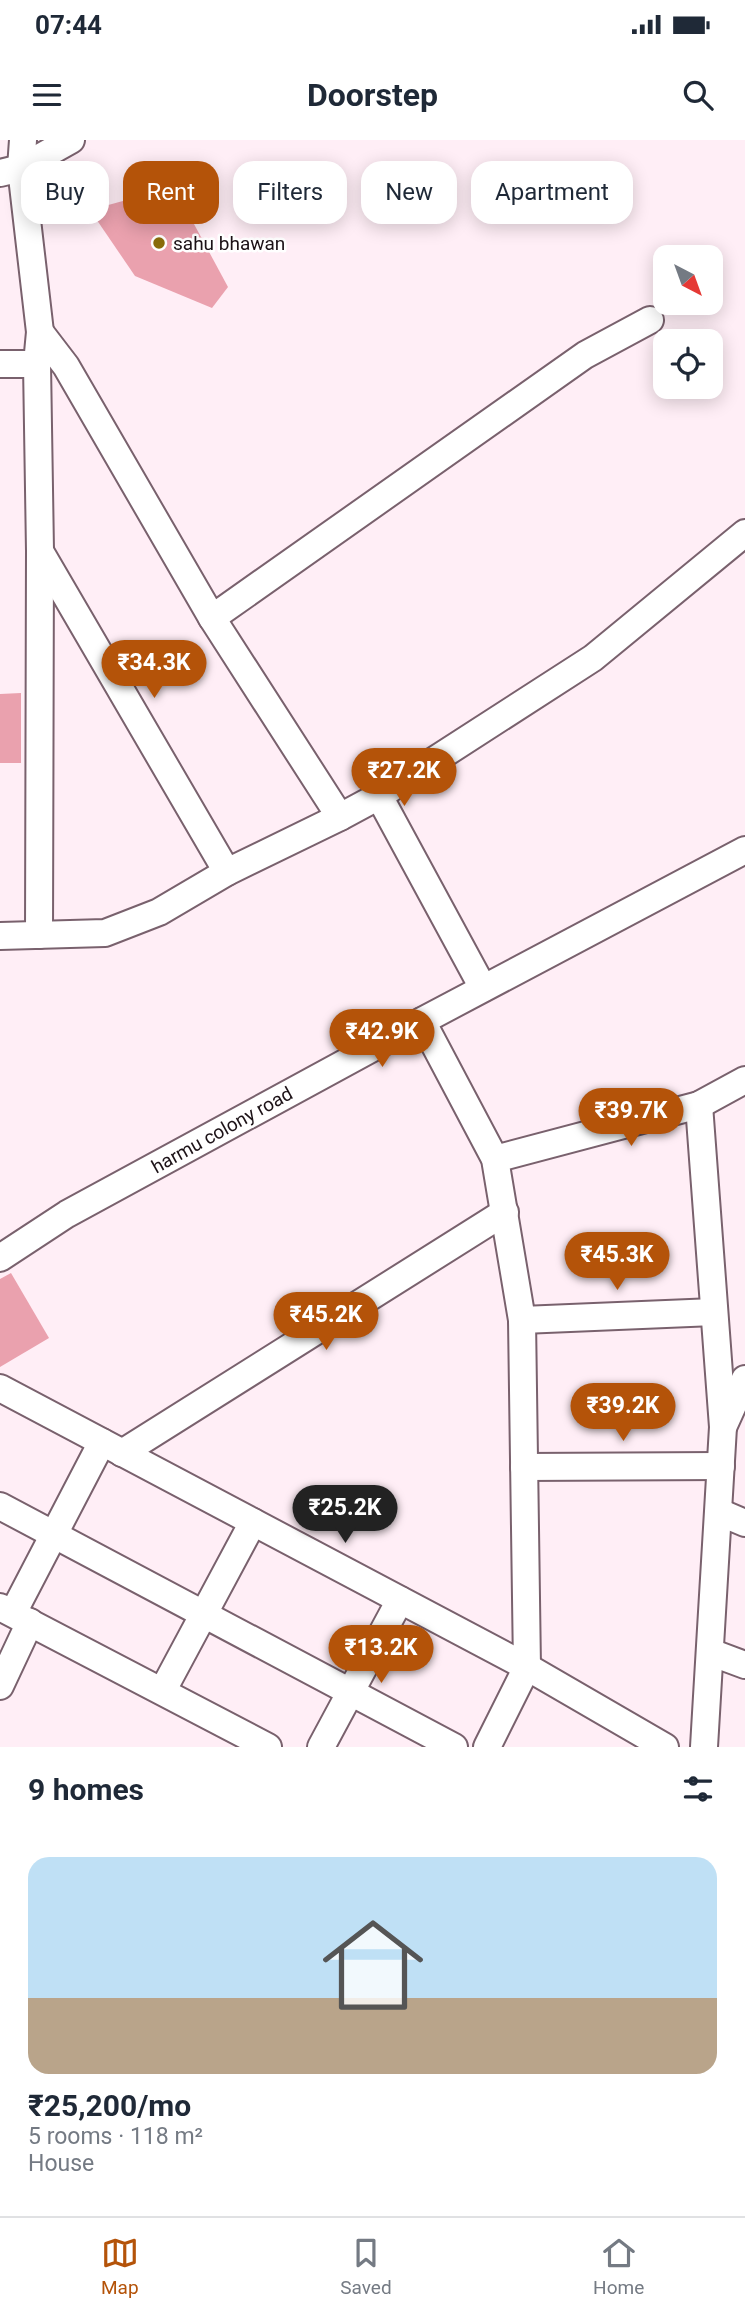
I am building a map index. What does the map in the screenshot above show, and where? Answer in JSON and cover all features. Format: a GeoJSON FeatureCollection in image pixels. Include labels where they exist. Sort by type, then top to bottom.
{"type":"FeatureCollection","features":[{"type":"Feature","properties":{"kind":"street"},"geometry":{"type":"LineString","coordinates":[[23,140],[11,170],[40,332],[37,364],[40,551],[39,935]]}},
{"type":"Feature","properties":{"kind":"street"},"geometry":{"type":"LineString","coordinates":[[11,170],[71,140]]}},
{"type":"Feature","properties":{"kind":"street"},"geometry":{"type":"LineString","coordinates":[[212,618],[585,355],[650,320]]}},
{"type":"Feature","properties":{"kind":"street"},"geometry":{"type":"LineString","coordinates":[[40,332],[66,366],[212,618],[340,817]]}},
{"type":"Feature","properties":{"kind":"street"},"geometry":{"type":"LineString","coordinates":[[0,364],[37,364]]}},
{"type":"Feature","properties":{"kind":"street"},"geometry":{"type":"LineString","coordinates":[[0,936],[105,933],[159,912],[227,872],[379,796],[593,657],[745,533]]}},
{"type":"Feature","properties":{"kind":"street"},"geometry":{"type":"LineString","coordinates":[[40,551],[227,872]]}},
{"type":"Feature","properties":{"kind":"street"},"geometry":{"type":"LineString","coordinates":[[379,796],[483,988]]}},
{"type":"Feature","properties":{"kind":"street","name":"harmu colony road"},"geometry":{"type":"LineString","coordinates":[[0,1258],[67,1214],[483,988],[745,850]]}},
{"type":"Feature","properties":{"kind":"street"},"geometry":{"type":"LineString","coordinates":[[422,1021],[495,1159],[522,1320],[527,1667],[487,1747]]}},
{"type":"Feature","properties":{"kind":"street"},"geometry":{"type":"LineString","coordinates":[[495,1159],[699,1105],[745,1080]]}},
{"type":"Feature","properties":{"kind":"street"},"geometry":{"type":"LineString","coordinates":[[699,1105],[723,1427],[704,1747]]}},
{"type":"Feature","properties":{"kind":"street"},"geometry":{"type":"LineString","coordinates":[[0,1686],[14,1614],[54,1535],[112,1448],[505,1212]]}},
{"type":"Feature","properties":{"kind":"street"},"geometry":{"type":"LineString","coordinates":[[522,1320],[714,1311]]}},
{"type":"Feature","properties":{"kind":"street"},"geometry":{"type":"LineString","coordinates":[[723,1427],[745,1379]]}},
{"type":"Feature","properties":{"kind":"street"},"geometry":{"type":"LineString","coordinates":[[0,1388],[527,1667],[665,1747]]}},
{"type":"Feature","properties":{"kind":"street"},"geometry":{"type":"LineString","coordinates":[[524,1467],[721,1466]]}},
{"type":"Feature","properties":{"kind":"street"},"geometry":{"type":"LineString","coordinates":[[0,1506],[454,1747]]}},
{"type":"Feature","properties":{"kind":"street"},"geometry":{"type":"LineString","coordinates":[[719,1513],[745,1523]]}},
{"type":"Feature","properties":{"kind":"street"},"geometry":{"type":"LineString","coordinates":[[163,1690],[253,1522]]}},
{"type":"Feature","properties":{"kind":"street"},"geometry":{"type":"LineString","coordinates":[[321,1747],[400,1600]]}},
{"type":"Feature","properties":{"kind":"street"},"geometry":{"type":"LineString","coordinates":[[14,1614],[268,1747]]}},
{"type":"Feature","properties":{"kind":"street"},"geometry":{"type":"LineString","coordinates":[[710,1652],[745,1665]]}},
{"type":"Feature","properties":{"kind":"building","name":"sahu bhawan"},"geometry":{"type":"Polygon","coordinates":[[[123,201],[123,224],[194,224],[228,287],[212,308],[135,276],[100,224],[109,224],[109,205],[123,201]]]}},
{"type":"Feature","properties":{"kind":"building"},"geometry":{"type":"Polygon","coordinates":[[[21,693],[21,763],[0,763],[0,694],[21,693]]]}},
{"type":"Feature","properties":{"kind":"building"},"geometry":{"type":"Polygon","coordinates":[[[11,1273],[49,1338],[0,1367],[0,1279],[11,1273]]]}},
{"type":"Feature","properties":{"kind":"place","name":"sahu bhawan"},"geometry":{"type":"Point","coordinates":[159,243]}}]}
